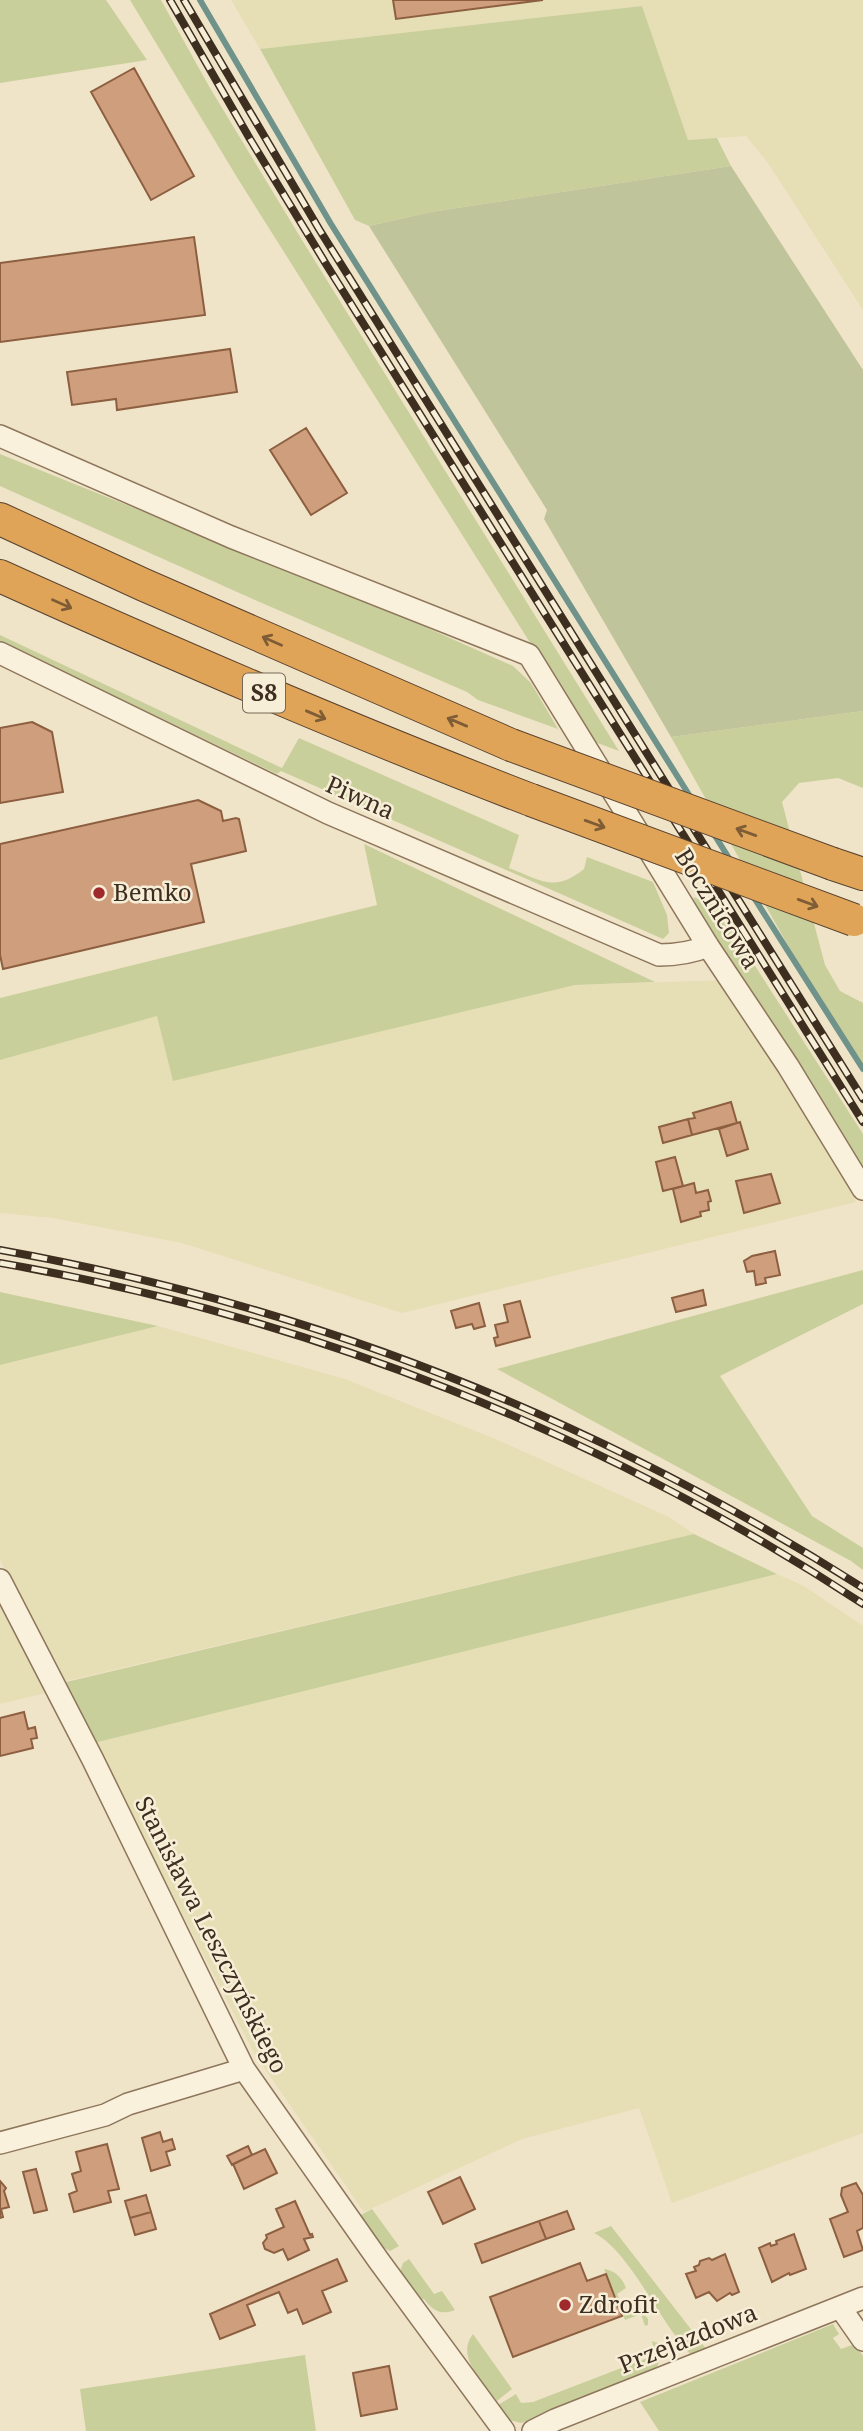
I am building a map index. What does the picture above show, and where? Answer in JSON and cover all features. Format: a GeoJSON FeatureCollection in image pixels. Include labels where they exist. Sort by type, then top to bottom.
{"type":"FeatureCollection","features":[{"type":"Feature","properties":{"kind":"highway","name":"S8"},"geometry":{"type":"LineString","coordinates":[[0,519],[511,745],[863,874]]}},
{"type":"Feature","properties":{"kind":"highway","name":"S8"},"geometry":{"type":"LineString","coordinates":[[0,576],[303,709],[531,800],[858,921]]}},
{"type":"Feature","properties":{"kind":"street","name":"Bocznicowa"},"geometry":{"type":"LineString","coordinates":[[0,436],[232,537],[529,655],[708,946],[788,1066],[863,1189]]}},
{"type":"Feature","properties":{"kind":"street","name":"Piwna"},"geometry":{"type":"LineString","coordinates":[[0,653],[328,813],[659,955],[693,952],[708,946]]}},
{"type":"Feature","properties":{"kind":"street","name":"Stanisława Leszczyńskiego"},"geometry":{"type":"LineString","coordinates":[[0,1580],[93,1759],[244,2069],[379,2261],[504,2431]]}},
{"type":"Feature","properties":{"kind":"street"},"geometry":{"type":"LineString","coordinates":[[0,2143],[105,2115],[128,2104],[244,2069]]}},
{"type":"Feature","properties":{"kind":"street","name":"Przejazdowa"},"geometry":{"type":"LineString","coordinates":[[533,2431],[863,2298]]}},
{"type":"Feature","properties":{"kind":"street"},"geometry":{"type":"LineString","coordinates":[[840,2307],[863,2340]]}},
{"type":"Feature","properties":{"kind":"shaded area"},"geometry":{"type":"Polygon","coordinates":[[[231,0],[863,0],[863,310],[768,163],[746,136],[688,140],[642,6],[260,49],[231,0]]]}},
{"type":"Feature","properties":{"kind":"shaded area"},"geometry":{"type":"Polygon","coordinates":[[[728,980],[791,1083],[856,1202],[402,1313],[182,1243],[53,1218],[0,1213],[0,1060],[157,1015],[174,1080],[575,985],[728,980]]]}},
{"type":"Feature","properties":{"kind":"shaded area"},"geometry":{"type":"Polygon","coordinates":[[[158,1326],[345,1379],[498,1440],[669,1517],[694,1534],[62,1682],[0,1560],[0,1365],[158,1326]]]}},
{"type":"Feature","properties":{"kind":"shaded area"},"geometry":{"type":"Polygon","coordinates":[[[777,1574],[804,1586],[863,1626],[863,2133],[672,2203],[639,2108],[522,2139],[364,2212],[254,2053],[94,1743],[777,1574]]]}},
{"type":"Feature","properties":{"kind":"shaded area"},"geometry":{"type":"Polygon","coordinates":[[[0,1607],[45,1693],[0,1704],[0,1607]]]}},
{"type":"Feature","properties":{"kind":"green space"},"geometry":{"type":"Polygon","coordinates":[[[0,0],[106,0],[147,60],[0,83],[0,0]]]}},
{"type":"Feature","properties":{"kind":"green space"},"geometry":{"type":"Polygon","coordinates":[[[130,0],[161,0],[210,88],[302,240],[619,751],[592,741],[238,179],[130,0]]]}},
{"type":"Feature","properties":{"kind":"green space"},"geometry":{"type":"Polygon","coordinates":[[[642,6],[688,140],[717,138],[731,166],[431,212],[369,226],[355,220],[260,49],[642,6]]]}},
{"type":"Feature","properties":{"kind":"green space"},"geometry":{"type":"Polygon","coordinates":[[[731,166],[863,370],[863,711],[671,737],[544,519],[547,510],[369,226],[431,212],[731,166]]]}},
{"type":"Feature","properties":{"kind":"green space"},"geometry":{"type":"Polygon","coordinates":[[[0,454],[378,606],[513,666],[531,683],[558,729],[478,700],[467,692],[0,486],[0,454]]]}},
{"type":"Feature","properties":{"kind":"green space"},"geometry":{"type":"Polygon","coordinates":[[[0,635],[282,768],[299,738],[519,835],[509,868],[530,877],[547,882],[564,881],[584,869],[587,857],[653,882],[667,915],[669,933],[663,939],[281,771],[277,774],[0,641],[0,635]]]}},
{"type":"Feature","properties":{"kind":"green space"},"geometry":{"type":"Polygon","coordinates":[[[863,711],[863,788],[838,778],[799,783],[782,802],[825,965],[840,991],[863,1003],[863,1072],[837,1033],[671,737],[863,711]]]}},
{"type":"Feature","properties":{"kind":"green space"},"geometry":{"type":"Polygon","coordinates":[[[364,844],[655,982],[575,985],[173,1081],[157,1016],[0,1060],[0,998],[377,905],[364,844]]]}},
{"type":"Feature","properties":{"kind":"green space"},"geometry":{"type":"Polygon","coordinates":[[[693,897],[716,905],[863,1134],[863,1174],[699,913],[693,897]]]}},
{"type":"Feature","properties":{"kind":"green space"},"geometry":{"type":"Polygon","coordinates":[[[863,1270],[863,1304],[720,1376],[812,1516],[863,1548],[863,1570],[851,1561],[497,1369],[863,1270]]]}},
{"type":"Feature","properties":{"kind":"green space"},"geometry":{"type":"Polygon","coordinates":[[[0,1292],[158,1326],[0,1365],[0,1292]]]}},
{"type":"Feature","properties":{"kind":"green space"},"geometry":{"type":"Polygon","coordinates":[[[694,1534],[777,1574],[94,1743],[62,1683],[694,1534]]]}},
{"type":"Feature","properties":{"kind":"green space"},"geometry":{"type":"Polygon","coordinates":[[[372,2209],[399,2246],[390,2251],[382,2247],[359,2216],[372,2209]]]}},
{"type":"Feature","properties":{"kind":"green space"},"geometry":{"type":"Polygon","coordinates":[[[611,2226],[707,2350],[691,2355],[620,2255],[594,2233],[611,2226]]]}},
{"type":"Feature","properties":{"kind":"green space"},"geometry":{"type":"Polygon","coordinates":[[[409,2259],[434,2294],[442,2291],[455,2310],[441,2312],[424,2299],[421,2300],[400,2271],[403,2263],[409,2259]]]}},
{"type":"Feature","properties":{"kind":"green space"},"geometry":{"type":"Polygon","coordinates":[[[604,2269],[615,2273],[625,2285],[626,2288],[617,2294],[627,2313],[639,2307],[648,2319],[648,2325],[645,2326],[641,2314],[625,2320],[604,2269]]]}},
{"type":"Feature","properties":{"kind":"green space"},"geometry":{"type":"Polygon","coordinates":[[[833,2324],[839,2334],[833,2338],[841,2349],[855,2344],[863,2356],[863,2431],[659,2431],[640,2402],[833,2324]]]}},
{"type":"Feature","properties":{"kind":"green space"},"geometry":{"type":"Polygon","coordinates":[[[473,2334],[512,2389],[497,2401],[469,2360],[468,2343],[473,2334]]]}},
{"type":"Feature","properties":{"kind":"green space"},"geometry":{"type":"Polygon","coordinates":[[[652,2341],[660,2344],[663,2351],[656,2370],[521,2423],[509,2420],[498,2405],[516,2394],[521,2403],[533,2402],[655,2355],[652,2341]]]}},
{"type":"Feature","properties":{"kind":"green space"},"geometry":{"type":"Polygon","coordinates":[[[305,2355],[316,2431],[86,2431],[80,2389],[305,2355]]]}},
{"type":"Feature","properties":{"kind":"building"},"geometry":{"type":"Polygon","coordinates":[[[393,0],[543,0],[396,19],[393,0]]]}},
{"type":"Feature","properties":{"kind":"building"},"geometry":{"type":"Polygon","coordinates":[[[134,68],[194,176],[151,200],[91,92],[134,68]]]}},
{"type":"Feature","properties":{"kind":"building"},"geometry":{"type":"Polygon","coordinates":[[[194,237],[205,315],[0,342],[0,263],[194,237]]]}},
{"type":"Feature","properties":{"kind":"building"},"geometry":{"type":"Polygon","coordinates":[[[230,349],[237,392],[117,410],[116,399],[72,405],[67,372],[230,349]]]}},
{"type":"Feature","properties":{"kind":"building"},"geometry":{"type":"Polygon","coordinates":[[[306,428],[347,493],[311,515],[270,450],[306,428]]]}},
{"type":"Feature","properties":{"kind":"building"},"geometry":{"type":"Polygon","coordinates":[[[32,722],[52,732],[63,792],[0,803],[0,728],[32,722]]]}},
{"type":"Feature","properties":{"kind":"building","name":"Bemko"},"geometry":{"type":"Polygon","coordinates":[[[198,800],[221,811],[223,821],[239,819],[246,851],[191,864],[204,922],[3,969],[0,955],[0,844],[198,800]]]}},
{"type":"Feature","properties":{"kind":"building"},"geometry":{"type":"Polygon","coordinates":[[[731,1102],[737,1123],[692,1135],[688,1119],[695,1118],[693,1113],[731,1102]]]}},
{"type":"Feature","properties":{"kind":"building"},"geometry":{"type":"Polygon","coordinates":[[[688,1119],[692,1135],[663,1143],[659,1127],[688,1119]]]}},
{"type":"Feature","properties":{"kind":"building"},"geometry":{"type":"Polygon","coordinates":[[[740,1122],[748,1149],[727,1156],[719,1129],[740,1122]]]}},
{"type":"Feature","properties":{"kind":"building"},"geometry":{"type":"Polygon","coordinates":[[[675,1157],[683,1186],[663,1191],[656,1162],[675,1157]]]}},
{"type":"Feature","properties":{"kind":"building"},"geometry":{"type":"Polygon","coordinates":[[[771,1174],[780,1203],[744,1213],[736,1181],[771,1174]]]}},
{"type":"Feature","properties":{"kind":"building"},"geometry":{"type":"Polygon","coordinates":[[[694,1183],[696,1193],[708,1190],[711,1201],[708,1202],[709,1210],[700,1212],[701,1216],[681,1222],[673,1189],[694,1183]]]}},
{"type":"Feature","properties":{"kind":"building"},"geometry":{"type":"Polygon","coordinates":[[[775,1251],[780,1275],[765,1278],[766,1283],[756,1285],[754,1271],[747,1272],[744,1261],[752,1256],[775,1251]]]}},
{"type":"Feature","properties":{"kind":"building"},"geometry":{"type":"Polygon","coordinates":[[[703,1290],[706,1305],[676,1312],[672,1298],[703,1290]]]}},
{"type":"Feature","properties":{"kind":"building"},"geometry":{"type":"Polygon","coordinates":[[[520,1301],[530,1337],[496,1346],[494,1338],[498,1337],[495,1325],[508,1322],[504,1305],[520,1301]]]}},
{"type":"Feature","properties":{"kind":"building"},"geometry":{"type":"Polygon","coordinates":[[[479,1303],[485,1326],[474,1329],[472,1324],[456,1328],[451,1311],[479,1303]]]}},
{"type":"Feature","properties":{"kind":"building"},"geometry":{"type":"Polygon","coordinates":[[[24,1712],[28,1729],[35,1727],[37,1738],[31,1739],[33,1748],[0,1756],[0,1718],[24,1712]]]}},
{"type":"Feature","properties":{"kind":"building"},"geometry":{"type":"Polygon","coordinates":[[[160,2132],[163,2142],[172,2139],[175,2149],[166,2152],[170,2165],[151,2171],[142,2138],[160,2132]]]}},
{"type":"Feature","properties":{"kind":"building"},"geometry":{"type":"Polygon","coordinates":[[[107,2144],[119,2189],[108,2191],[111,2202],[74,2212],[69,2194],[77,2191],[72,2174],[81,2171],[76,2152],[107,2144]]]}},
{"type":"Feature","properties":{"kind":"building"},"geometry":{"type":"Polygon","coordinates":[[[248,2146],[252,2155],[232,2165],[227,2156],[248,2146]]]}},
{"type":"Feature","properties":{"kind":"building"},"geometry":{"type":"Polygon","coordinates":[[[265,2149],[277,2173],[244,2189],[233,2164],[265,2149]]]}},
{"type":"Feature","properties":{"kind":"building"},"geometry":{"type":"Polygon","coordinates":[[[36,2169],[47,2210],[34,2213],[23,2172],[36,2169]]]}},
{"type":"Feature","properties":{"kind":"building"},"geometry":{"type":"Polygon","coordinates":[[[460,2177],[475,2209],[443,2224],[428,2192],[460,2177]]]}},
{"type":"Feature","properties":{"kind":"building"},"geometry":{"type":"Polygon","coordinates":[[[0,2181],[6,2188],[4,2191],[9,2207],[1,2209],[3,2217],[0,2218],[0,2181]]]}},
{"type":"Feature","properties":{"kind":"building"},"geometry":{"type":"Polygon","coordinates":[[[856,2183],[863,2195],[863,2228],[857,2231],[863,2250],[844,2257],[830,2219],[848,2212],[841,2195],[842,2188],[856,2183]]]}},
{"type":"Feature","properties":{"kind":"building"},"geometry":{"type":"Polygon","coordinates":[[[146,2195],[151,2212],[130,2218],[125,2201],[146,2195]]]}},
{"type":"Feature","properties":{"kind":"building"},"geometry":{"type":"Polygon","coordinates":[[[295,2201],[313,2237],[304,2239],[309,2250],[288,2260],[283,2249],[274,2253],[265,2249],[263,2243],[266,2235],[284,2227],[276,2209],[295,2201]]]}},
{"type":"Feature","properties":{"kind":"building"},"geometry":{"type":"Polygon","coordinates":[[[567,2211],[574,2229],[546,2239],[539,2221],[567,2211]]]}},
{"type":"Feature","properties":{"kind":"building"},"geometry":{"type":"Polygon","coordinates":[[[151,2212],[156,2229],[135,2235],[130,2218],[151,2212]]]}},
{"type":"Feature","properties":{"kind":"building"},"geometry":{"type":"Polygon","coordinates":[[[539,2221],[546,2239],[482,2263],[475,2244],[539,2221]]]}},
{"type":"Feature","properties":{"kind":"building"},"geometry":{"type":"Polygon","coordinates":[[[794,2234],[806,2269],[790,2275],[789,2273],[772,2282],[759,2248],[770,2243],[771,2246],[777,2244],[776,2241],[794,2234]]]}},
{"type":"Feature","properties":{"kind":"building"},"geometry":{"type":"Polygon","coordinates":[[[725,2254],[739,2292],[732,2295],[730,2293],[717,2301],[709,2292],[696,2298],[686,2274],[696,2271],[694,2267],[699,2265],[700,2261],[709,2258],[712,2260],[725,2254]]]}},
{"type":"Feature","properties":{"kind":"building"},"geometry":{"type":"Polygon","coordinates":[[[337,2259],[347,2281],[322,2291],[331,2312],[303,2324],[297,2309],[288,2313],[279,2292],[247,2305],[255,2325],[220,2339],[210,2314],[337,2259]]]}},
{"type":"Feature","properties":{"kind":"building"},"geometry":{"type":"Polygon","coordinates":[[[580,2263],[587,2281],[606,2274],[622,2316],[513,2357],[490,2297],[580,2263]]]}},
{"type":"Feature","properties":{"kind":"building"},"geometry":{"type":"Polygon","coordinates":[[[389,2366],[397,2409],[361,2416],[353,2373],[389,2366]]]}},
{"type":"Feature","properties":{"kind":"waterway"},"geometry":{"type":"LineString","coordinates":[[200,0],[331,224],[691,798]]}},
{"type":"Feature","properties":{"kind":"waterway"},"geometry":{"type":"LineString","coordinates":[[712,831],[732,863]]}},
{"type":"Feature","properties":{"kind":"waterway"},"geometry":{"type":"LineString","coordinates":[[751,893],[863,1069]]}},
{"type":"Feature","properties":{"kind":"railway"},"geometry":{"type":"LineString","coordinates":[[170,0],[326,264],[863,1122]]}},
{"type":"Feature","properties":{"kind":"railway"},"geometry":{"type":"LineString","coordinates":[[184,0],[319,229],[863,1099]]}},
{"type":"Feature","properties":{"kind":"railway"},"geometry":{"type":"LineString","coordinates":[[0,1250],[115,1273],[228,1302],[339,1337],[448,1377],[555,1422],[660,1472],[763,1527],[863,1588]]}},
{"type":"Feature","properties":{"kind":"railway"},"geometry":{"type":"LineString","coordinates":[[0,1263],[115,1286],[228,1315],[340,1349],[449,1389],[556,1435],[661,1486],[764,1542],[863,1604]]}},
{"type":"Feature","properties":{"kind":"place","name":"Bemko"},"geometry":{"type":"Point","coordinates":[99,893]}},
{"type":"Feature","properties":{"kind":"place","name":"Zdrofit"},"geometry":{"type":"Point","coordinates":[565,2305]}}]}
